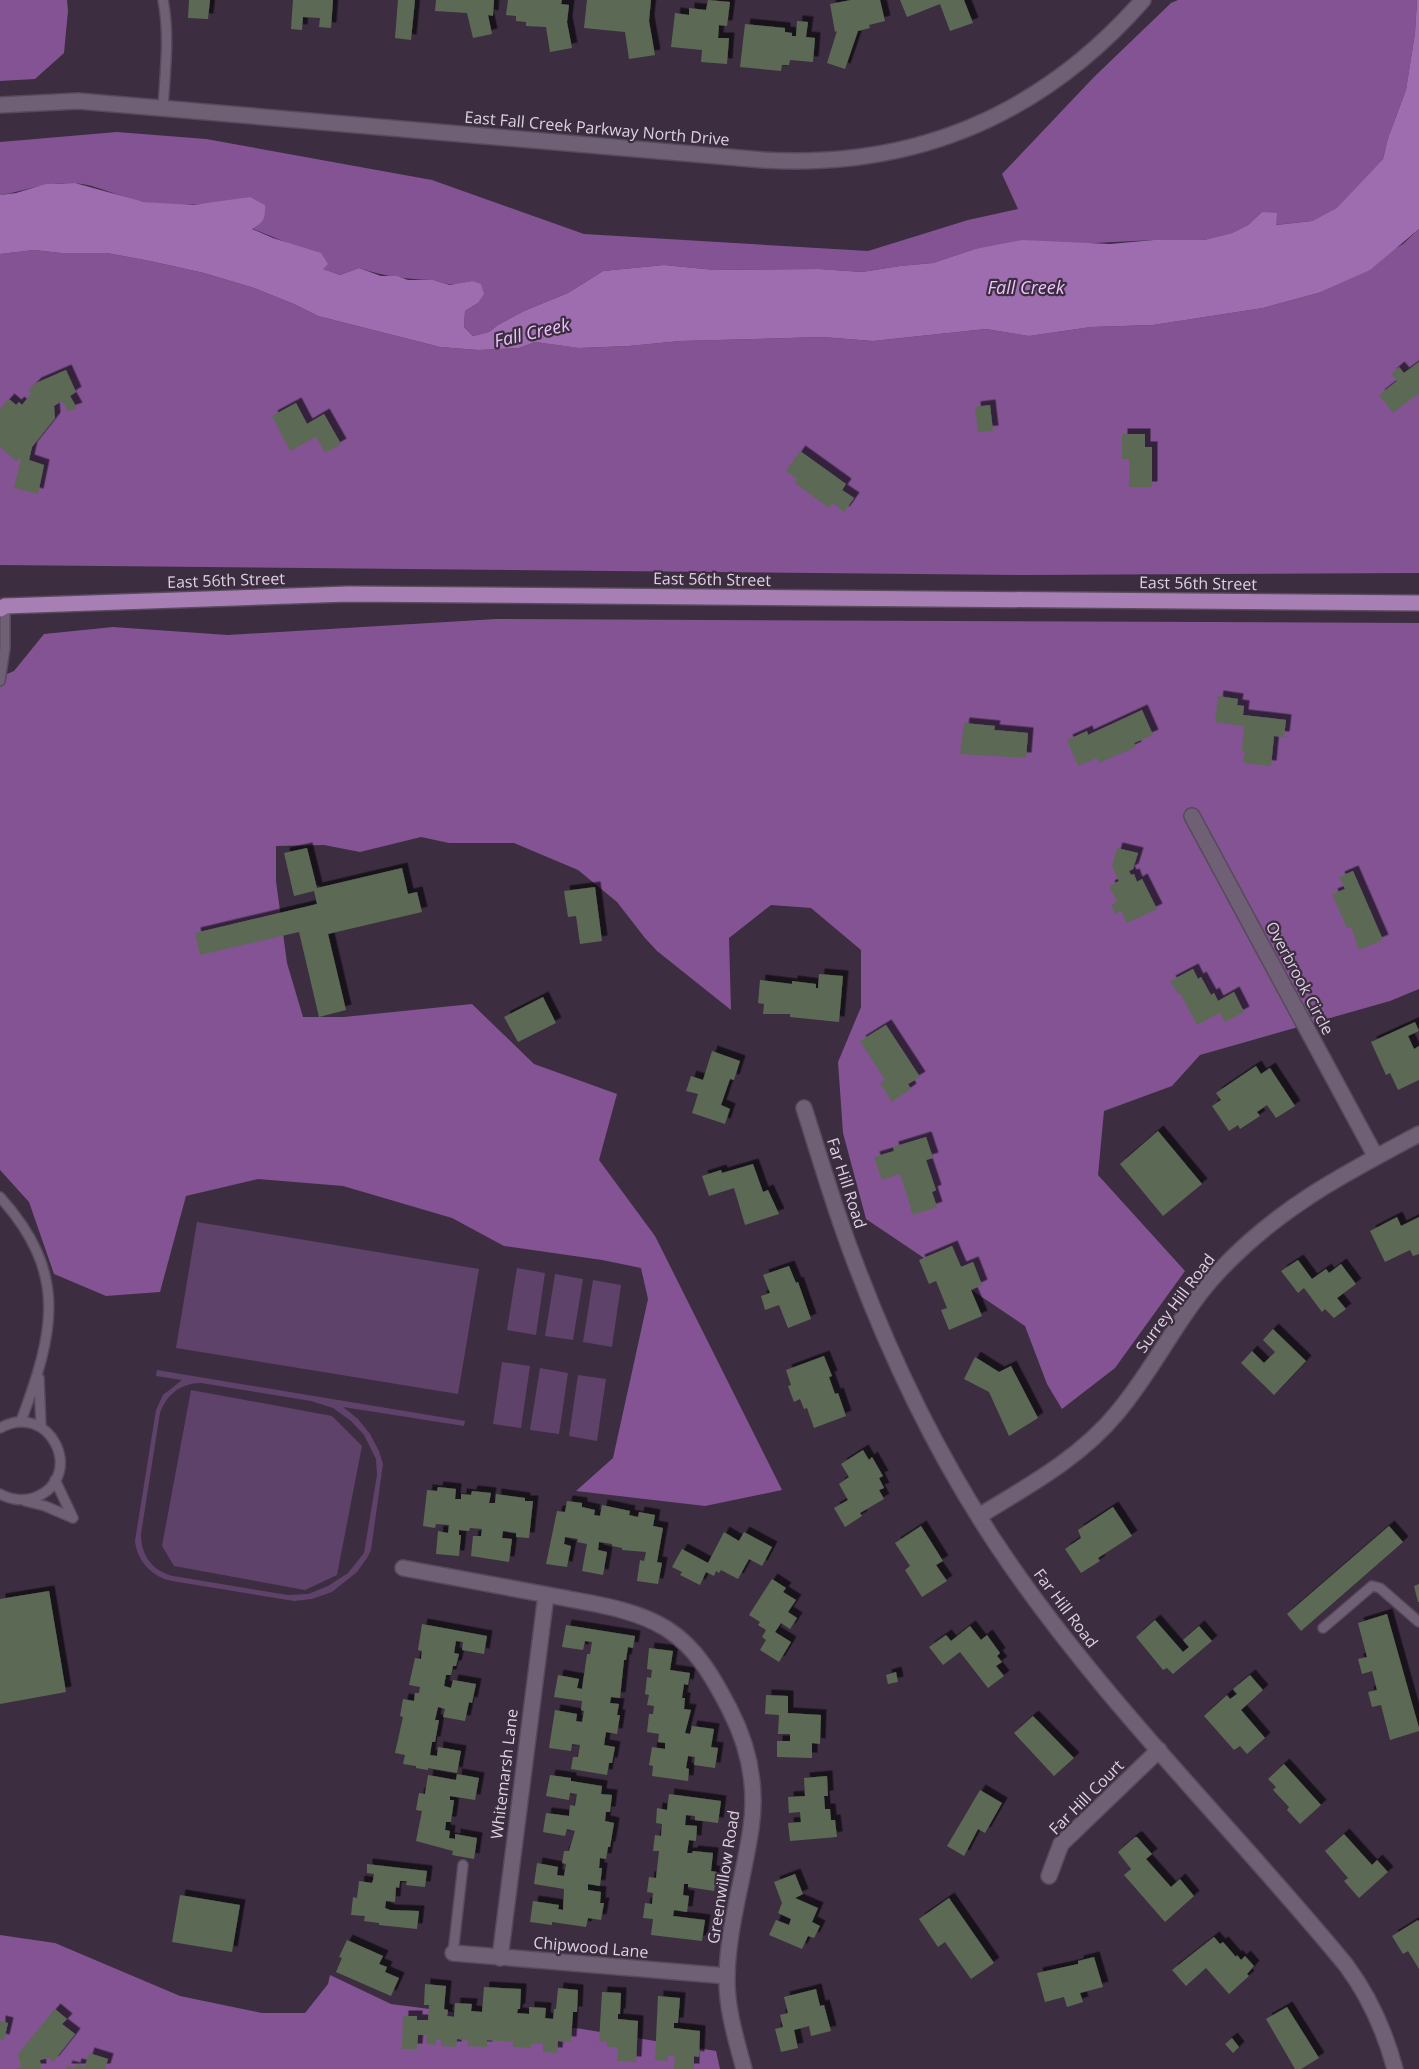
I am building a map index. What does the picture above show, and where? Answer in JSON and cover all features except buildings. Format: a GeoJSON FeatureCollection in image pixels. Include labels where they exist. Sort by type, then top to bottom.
{"type":"FeatureCollection","features":[{"type":"Feature","properties":{"kind":"main road","name":"East 56th Street"},"geometry":{"type":"LineString","coordinates":[[2,606],[348,594],[1419,603]]}},
{"type":"Feature","properties":{"kind":"street","name":"East Fall Creek Parkway North Drive"},"geometry":{"type":"LineString","coordinates":[[0,105],[78,101],[763,160],[811,162],[848,160],[918,146],[987,121],[1019,104],[1060,79],[1098,48],[1143,0]]}},
{"type":"Feature","properties":{"kind":"street","name":"Overbrook Circle"},"geometry":{"type":"LineString","coordinates":[[1192,816],[1376,1157]]}},
{"type":"Feature","properties":{"kind":"street","name":"Far Hill Road"},"geometry":{"type":"LineString","coordinates":[[804,1108],[848,1243],[881,1327],[927,1426],[979,1516],[1029,1590],[1111,1695],[1346,1965],[1375,2014],[1395,2069]]}},
{"type":"Feature","properties":{"kind":"street","name":"Surrey Hill Road"},"geometry":{"type":"LineString","coordinates":[[979,1516],[1071,1458],[1095,1437],[1117,1414],[1201,1293],[1250,1239],[1302,1199],[1419,1134]]}},
{"type":"Feature","properties":{"kind":"street","name":"Greenwillow Road"},"geometry":{"type":"LineString","coordinates":[[403,1568],[546,1595],[645,1617],[668,1629],[687,1645],[714,1678],[744,1742],[750,1765],[753,1806],[751,1830],[727,1976],[733,2028],[744,2069]]}},
{"type":"Feature","properties":{"kind":"street","name":"Whitemarsh Lane"},"geometry":{"type":"LineString","coordinates":[[500,1958],[546,1595]]}},
{"type":"Feature","properties":{"kind":"street","name":"Far Hill Court"},"geometry":{"type":"LineString","coordinates":[[1049,1876],[1061,1845],[1159,1750]]}},
{"type":"Feature","properties":{"kind":"street","name":"Chipwood Lane"},"geometry":{"type":"LineString","coordinates":[[453,1953],[727,1976]]}},
{"type":"Feature","properties":{"kind":"lane"},"geometry":{"type":"LineString","coordinates":[[163,0],[167,18],[167,38],[163,108]]}},
{"type":"Feature","properties":{"kind":"lane"},"geometry":{"type":"LineString","coordinates":[[0,681],[4,648],[2,606]]}},
{"type":"Feature","properties":{"kind":"lane"},"geometry":{"type":"LineString","coordinates":[[0,1197],[24,1226],[39,1252],[45,1270],[48,1300],[47,1324],[39,1373],[21,1421]]}},
{"type":"Feature","properties":{"kind":"lane"},"geometry":{"type":"LineString","coordinates":[[39,1373],[41,1426]]}},
{"type":"Feature","properties":{"kind":"lane"},"geometry":{"type":"LineString","coordinates":[[0,1428],[10,1422],[31,1422],[41,1426],[57,1444],[60,1469],[55,1480],[41,1495],[21,1500]]}},
{"type":"Feature","properties":{"kind":"lane"},"geometry":{"type":"LineString","coordinates":[[0,1494],[45,1506],[73,1518],[55,1480]]}},
{"type":"Feature","properties":{"kind":"lane"},"geometry":{"type":"LineString","coordinates":[[1323,1628],[1372,1586],[1380,1588],[1419,1622]]}},
{"type":"Feature","properties":{"kind":"lane"},"geometry":{"type":"LineString","coordinates":[[453,1953],[463,1865]]}},
{"type":"Feature","properties":{"kind":"shaded area"},"geometry":{"type":"Polygon","coordinates":[[[0,0],[67,0],[64,53],[35,79],[0,81],[0,0]]]}},
{"type":"Feature","properties":{"kind":"shaded area"},"geometry":{"type":"Polygon","coordinates":[[[1178,0],[1417,0],[1415,33],[1406,90],[1388,138],[1383,159],[1338,208],[1312,221],[1275,225],[1262,212],[1248,225],[1232,233],[1204,240],[1154,240],[975,249],[933,263],[862,272],[819,269],[715,270],[664,265],[603,271],[568,293],[524,311],[489,332],[473,336],[464,327],[465,311],[478,303],[472,281],[451,284],[393,277],[359,268],[340,275],[323,269],[295,246],[251,228],[250,197],[224,202],[157,204],[73,183],[44,185],[0,195],[0,142],[117,132],[206,139],[432,180],[584,234],[868,251],[968,220],[1018,209],[1002,174],[1094,77],[1171,3],[1178,0]]]}},
{"type":"Feature","properties":{"kind":"shaded area"},"geometry":{"type":"Polygon","coordinates":[[[1419,229],[1419,573],[1028,575],[0,565],[0,254],[34,250],[61,253],[107,253],[150,261],[204,273],[254,288],[318,316],[440,347],[478,350],[519,348],[535,342],[580,348],[680,341],[822,337],[873,341],[986,329],[1029,336],[1091,327],[1153,325],[1263,308],[1318,293],[1403,244],[1419,229]]]}},
{"type":"Feature","properties":{"kind":"shaded area"},"geometry":{"type":"Polygon","coordinates":[[[496,619],[1419,623],[1419,989],[1390,1001],[1200,1055],[1172,1086],[1104,1111],[1098,1175],[1185,1271],[1115,1368],[1062,1409],[1047,1384],[1025,1326],[866,1219],[843,1133],[838,1062],[861,1007],[861,950],[811,908],[771,905],[729,938],[731,1010],[657,951],[617,902],[578,870],[514,843],[449,843],[421,837],[360,852],[324,845],[276,846],[276,881],[287,963],[303,1017],[344,1017],[472,1004],[534,1064],[617,1094],[599,1160],[655,1236],[782,1490],[705,1506],[576,1491],[613,1458],[648,1299],[641,1268],[504,1246],[452,1218],[343,1186],[258,1179],[186,1196],[160,1292],[106,1296],[54,1274],[29,1202],[0,1170],[0,677],[14,671],[44,634],[113,627],[228,635],[496,619]]]}},
{"type":"Feature","properties":{"kind":"shaded area"},"geometry":{"type":"Polygon","coordinates":[[[197,1222],[479,1269],[458,1394],[176,1348],[197,1222]]]}},
{"type":"Feature","properties":{"kind":"shaded area"},"geometry":{"type":"Polygon","coordinates":[[[517,1268],[545,1273],[536,1335],[507,1330],[517,1268]]]}},
{"type":"Feature","properties":{"kind":"shaded area"},"geometry":{"type":"Polygon","coordinates":[[[555,1274],[583,1279],[573,1340],[545,1336],[555,1274]]]}},
{"type":"Feature","properties":{"kind":"shaded area"},"geometry":{"type":"Polygon","coordinates":[[[593,1280],[621,1285],[612,1347],[583,1342],[593,1280]]]}},
{"type":"Feature","properties":{"kind":"shaded area"},"geometry":{"type":"Polygon","coordinates":[[[502,1362],[530,1366],[521,1428],[493,1424],[502,1362]]]}},
{"type":"Feature","properties":{"kind":"shaded area"},"geometry":{"type":"Polygon","coordinates":[[[540,1368],[568,1373],[559,1434],[530,1430],[540,1368]]]}},
{"type":"Feature","properties":{"kind":"shaded area"},"geometry":{"type":"Polygon","coordinates":[[[157,1370],[465,1421],[464,1426],[343,1407],[358,1419],[370,1434],[383,1464],[371,1550],[357,1572],[332,1592],[312,1599],[294,1601],[172,1581],[152,1572],[142,1561],[135,1541],[156,1410],[163,1395],[182,1380],[156,1376],[157,1370]],[[201,1383],[181,1387],[171,1395],[160,1413],[141,1534],[143,1549],[154,1566],[173,1576],[288,1595],[308,1594],[328,1586],[348,1573],[364,1553],[377,1475],[376,1459],[364,1435],[351,1421],[333,1408],[311,1401],[201,1383]]]}},
{"type":"Feature","properties":{"kind":"shaded area"},"geometry":{"type":"Polygon","coordinates":[[[578,1375],[606,1379],[597,1441],[569,1436],[578,1375]]]}},
{"type":"Feature","properties":{"kind":"shaded area"},"geometry":{"type":"Polygon","coordinates":[[[191,1390],[332,1416],[362,1446],[337,1575],[305,1590],[174,1566],[162,1546],[191,1390]]]}},
{"type":"Feature","properties":{"kind":"shaded area"},"geometry":{"type":"Polygon","coordinates":[[[0,1935],[55,1943],[180,1996],[262,2013],[305,2013],[328,1984],[330,1975],[391,2004],[582,2029],[716,2051],[720,2069],[0,2069],[0,1935]]]}},
{"type":"Feature","properties":{"kind":"water","name":"Fall Creek"},"geometry":{"type":"Polygon","coordinates":[[[1417,0],[1419,0],[1419,229],[1370,270],[1318,293],[1263,308],[1153,325],[1091,327],[1029,336],[986,329],[873,341],[822,337],[680,341],[579,348],[535,342],[519,348],[478,350],[440,347],[318,316],[254,288],[204,273],[150,261],[107,253],[61,253],[34,250],[0,254],[0,195],[46,184],[75,183],[144,202],[193,205],[250,197],[265,205],[263,220],[252,229],[321,253],[328,264],[323,269],[340,275],[359,268],[381,276],[397,276],[408,280],[433,280],[450,285],[472,281],[481,284],[484,294],[478,303],[465,311],[464,327],[473,336],[489,332],[524,311],[568,293],[603,271],[664,265],[715,270],[819,269],[862,272],[933,263],[975,249],[1022,240],[1110,244],[1154,240],[1204,240],[1232,233],[1248,225],[1262,212],[1277,213],[1276,225],[1312,221],[1337,208],[1383,159],[1388,138],[1406,90],[1415,33],[1417,0]]]}}]}
